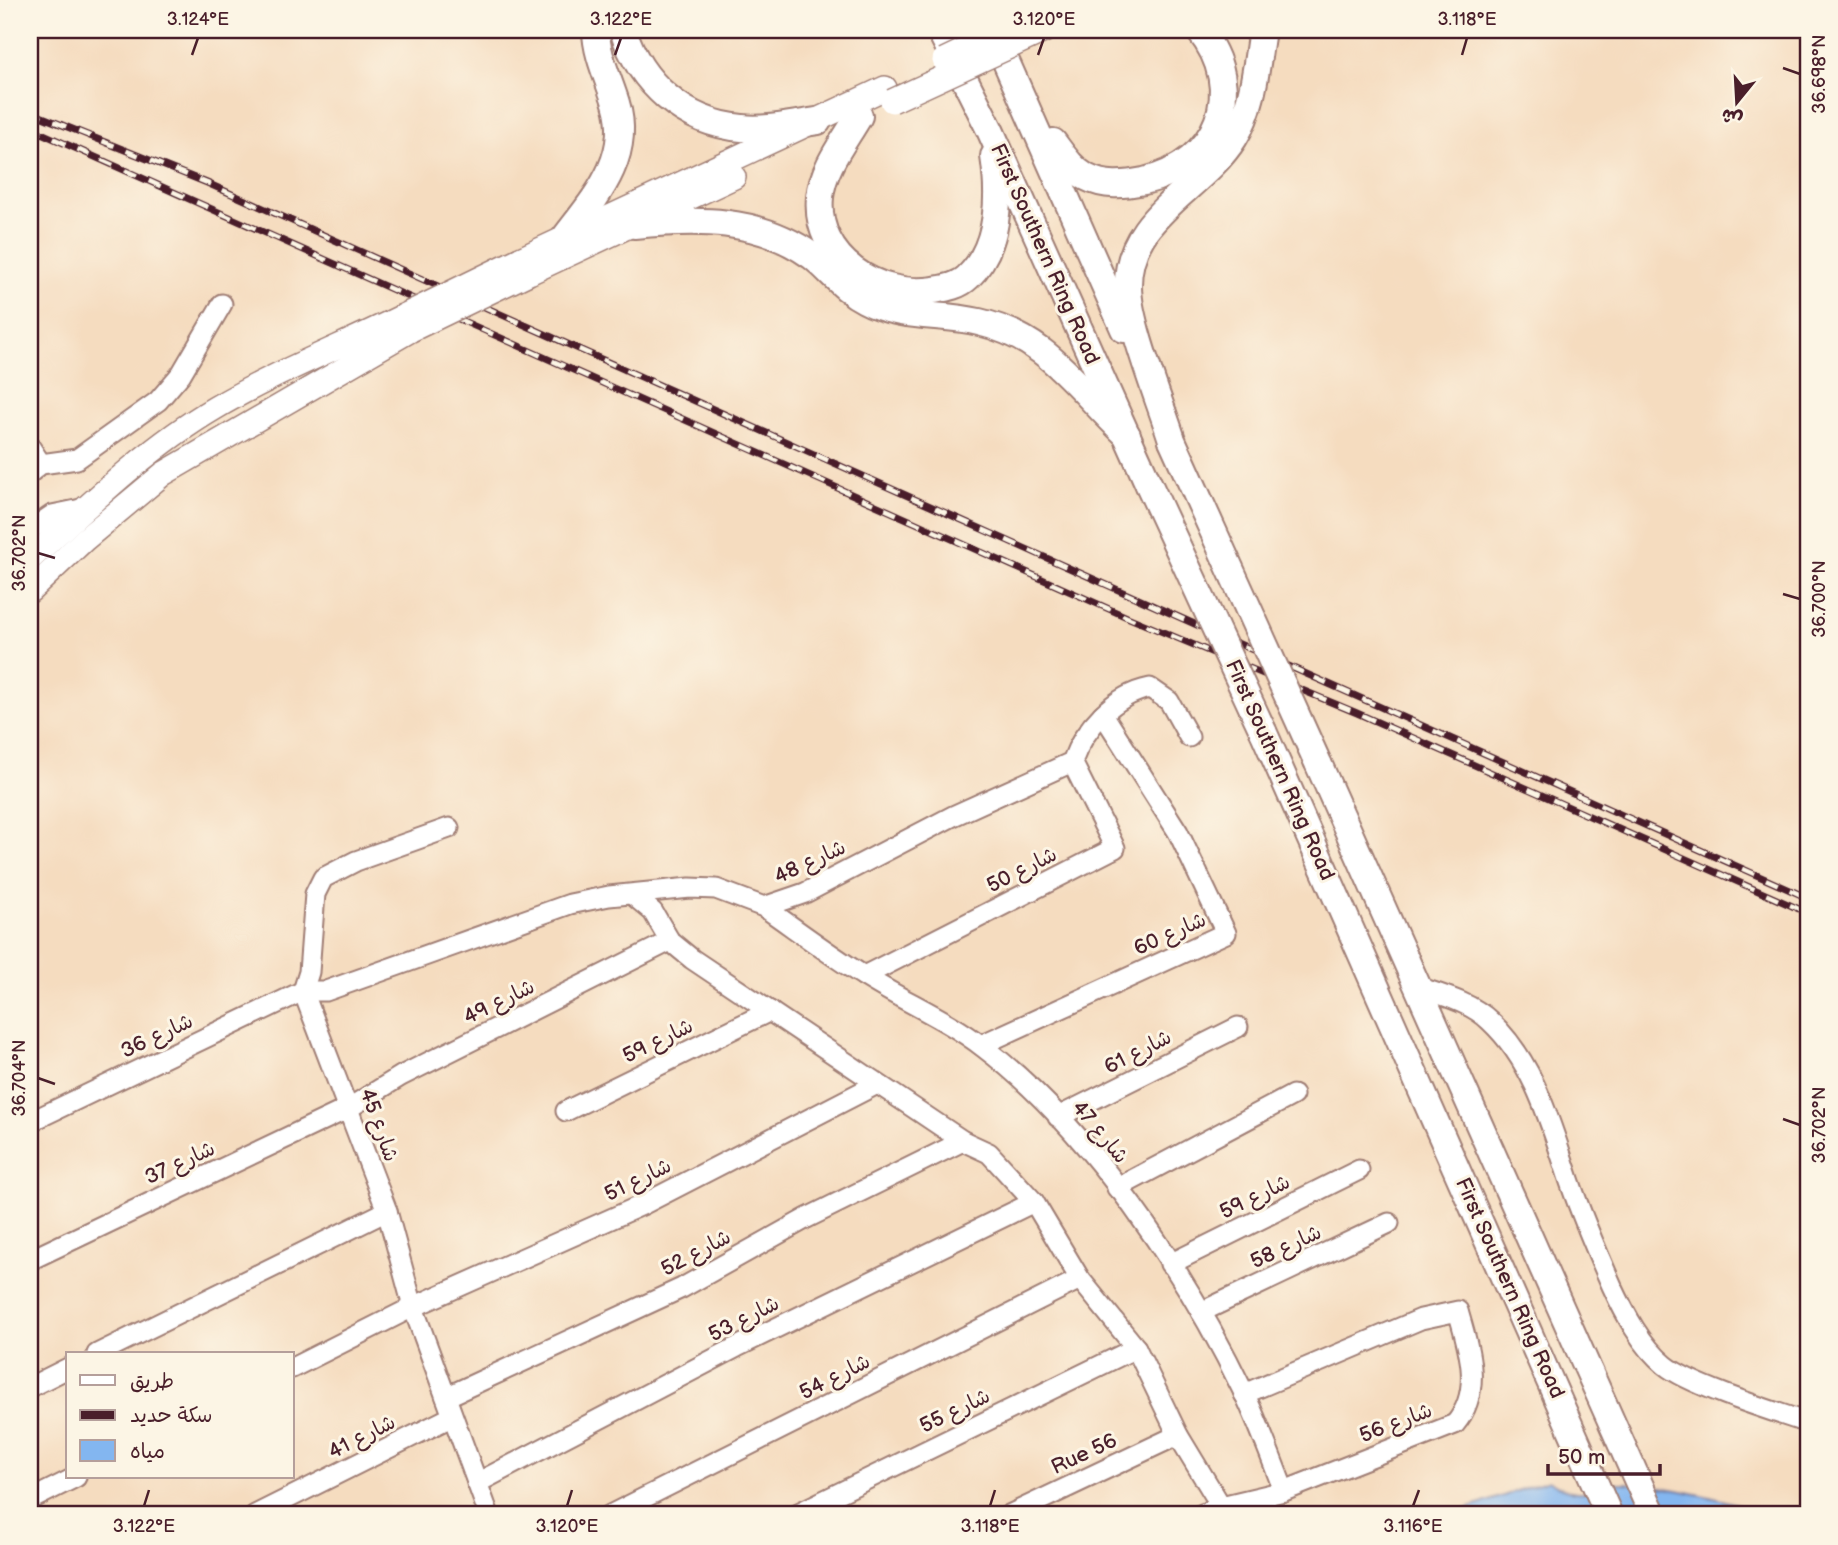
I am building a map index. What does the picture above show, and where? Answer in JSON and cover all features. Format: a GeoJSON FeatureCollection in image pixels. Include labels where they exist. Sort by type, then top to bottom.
{"type":"FeatureCollection","features":[{"type":"Feature","properties":{"kind":"highway"},"geometry":{"type":"LineString","coordinates":[[564,239],[602,190],[619,148],[617,107],[596,38],[596,30]]}},
{"type":"Feature","properties":{"kind":"highway"},"geometry":{"type":"LineString","coordinates":[[623,30],[639,68],[654,86],[694,115],[741,128],[769,128],[817,121]]}},
{"type":"Feature","properties":{"kind":"highway","name":"First Southern Ring Road"},"geometry":{"type":"LineString","coordinates":[[940,30],[990,130],[1263,731],[1609,1515]]}},
{"type":"Feature","properties":{"kind":"highway","name":"First Southern Ring Road"},"geometry":{"type":"LineString","coordinates":[[992,30],[1028,104],[1172,440],[1653,1515]]}},
{"type":"Feature","properties":{"kind":"highway"},"geometry":{"type":"LineString","coordinates":[[1028,104],[1060,152],[1087,177],[1115,185],[1164,176],[1184,166],[1201,150],[1222,105],[1224,84],[1220,62],[1199,30]]}},
{"type":"Feature","properties":{"kind":"highway"},"geometry":{"type":"LineString","coordinates":[[1172,440],[1130,307],[1129,267],[1134,249],[1154,218],[1234,139],[1251,94],[1262,30]]}},
{"type":"Feature","properties":{"kind":"highway"},"geometry":{"type":"LineString","coordinates":[[859,117],[825,172],[820,198],[821,228],[834,251],[850,267],[876,284],[903,293],[950,288],[968,278],[983,256],[996,215],[995,159],[990,130]]}},
{"type":"Feature","properties":{"kind":"highway"},"geometry":{"type":"LineString","coordinates":[[634,225],[702,220],[740,224],[767,232],[811,256],[839,283],[865,301],[926,317],[978,321],[1028,339],[1053,357],[1127,435]]}},
{"type":"Feature","properties":{"kind":"main road"},"geometry":{"type":"LineString","coordinates":[[30,559],[86,508],[180,431],[216,407],[406,323],[524,266],[634,225],[859,117],[888,94],[1007,30]]}},
{"type":"Feature","properties":{"kind":"main road"},"geometry":{"type":"LineString","coordinates":[[524,266],[564,239],[817,121],[1046,30]]}},
{"type":"Feature","properties":{"kind":"main road"},"geometry":{"type":"LineString","coordinates":[[30,591],[84,540],[163,474],[406,323]]}},
{"type":"Feature","properties":{"kind":"street"},"geometry":{"type":"LineString","coordinates":[[30,447],[36,469],[78,460],[158,401],[181,374],[222,304]]}},
{"type":"Feature","properties":{"kind":"street"},"geometry":{"type":"LineString","coordinates":[[30,530],[52,515],[86,508]]}},
{"type":"Feature","properties":{"kind":"street"},"geometry":{"type":"LineString","coordinates":[[1072,762],[1079,742],[1103,714],[1135,691],[1150,688],[1169,701],[1189,737]]}},
{"type":"Feature","properties":{"kind":"street","name":"شارع 60"},"geometry":{"type":"LineString","coordinates":[[981,1045],[1226,933],[1178,832],[1103,714]]}},
{"type":"Feature","properties":{"kind":"street","name":"شارع 48"},"geometry":{"type":"LineString","coordinates":[[303,991],[326,991],[570,904],[609,896],[634,896],[690,888],[716,889],[764,907],[805,893],[953,816],[1072,762]]}},
{"type":"Feature","properties":{"kind":"street","name":"شارع 50"},"geometry":{"type":"LineString","coordinates":[[864,976],[1115,848],[1072,762]]}},
{"type":"Feature","properties":{"kind":"street"},"geometry":{"type":"LineString","coordinates":[[303,991],[309,971],[315,894],[323,878],[356,861],[449,828]]}},
{"type":"Feature","properties":{"kind":"street"},"geometry":{"type":"LineString","coordinates":[[634,896],[653,912],[670,941],[692,959],[963,1141],[989,1153],[1034,1202],[1080,1279],[1136,1348],[1178,1434],[1221,1506]]}},
{"type":"Feature","properties":{"kind":"street","name":"شارع 47"},"geometry":{"type":"LineString","coordinates":[[764,907],[864,976],[981,1045],[1024,1079],[1058,1117],[1117,1188],[1201,1312],[1244,1394],[1284,1491]]}},
{"type":"Feature","properties":{"kind":"street","name":"شارع 49"},"geometry":{"type":"LineString","coordinates":[[349,1108],[401,1076],[670,941]]}},
{"type":"Feature","properties":{"kind":"street"},"geometry":{"type":"LineString","coordinates":[[1418,987],[1450,997],[1490,1020],[1515,1053],[1536,1086],[1575,1195],[1618,1298],[1630,1321],[1658,1357],[1690,1379],[1808,1423]]}},
{"type":"Feature","properties":{"kind":"street","name":"شارع 45"},"geometry":{"type":"LineString","coordinates":[[303,991],[387,1211],[414,1307],[451,1418],[489,1515]]}},
{"type":"Feature","properties":{"kind":"street","name":"شارع 36"},"geometry":{"type":"LineString","coordinates":[[30,1122],[303,991]]}},
{"type":"Feature","properties":{"kind":"street","name":"شارع 59"},"geometry":{"type":"LineString","coordinates":[[566,1111],[770,1011]]}},
{"type":"Feature","properties":{"kind":"street","name":"شارع 61"},"geometry":{"type":"LineString","coordinates":[[1058,1117],[1238,1027]]}},
{"type":"Feature","properties":{"kind":"street","name":"شارع 51"},"geometry":{"type":"LineString","coordinates":[[294,1367],[414,1307],[642,1205],[877,1084]]}},
{"type":"Feature","properties":{"kind":"street"},"geometry":{"type":"LineString","coordinates":[[1117,1188],[1293,1095]]}},
{"type":"Feature","properties":{"kind":"street","name":"شارع 37"},"geometry":{"type":"LineString","coordinates":[[30,1260],[349,1108]]}},
{"type":"Feature","properties":{"kind":"street","name":"شارع 52"},"geometry":{"type":"LineString","coordinates":[[446,1397],[682,1287],[807,1218],[963,1141]]}},
{"type":"Feature","properties":{"kind":"street","name":"شارع 59"},"geometry":{"type":"LineString","coordinates":[[1170,1264],[1359,1170]]}},
{"type":"Feature","properties":{"kind":"street","name":"شارع 53"},"geometry":{"type":"LineString","coordinates":[[477,1483],[737,1348],[1034,1202]]}},
{"type":"Feature","properties":{"kind":"street"},"geometry":{"type":"LineString","coordinates":[[101,1352],[387,1211]]}},
{"type":"Feature","properties":{"kind":"street","name":"شارع 58"},"geometry":{"type":"LineString","coordinates":[[1201,1312],[1389,1223]]}},
{"type":"Feature","properties":{"kind":"street","name":"شارع 54"},"geometry":{"type":"LineString","coordinates":[[610,1515],[1080,1279]]}},
{"type":"Feature","properties":{"kind":"street","name":"شارع 56"},"geometry":{"type":"LineString","coordinates":[[1200,1515],[1221,1506],[1284,1491],[1455,1424],[1465,1412],[1474,1368],[1458,1311],[1421,1320],[1244,1394]]}},
{"type":"Feature","properties":{"kind":"street","name":"شارع 55"},"geometry":{"type":"LineString","coordinates":[[794,1515],[1136,1348]]}},
{"type":"Feature","properties":{"kind":"street"},"geometry":{"type":"LineString","coordinates":[[30,1387],[66,1369]]}},
{"type":"Feature","properties":{"kind":"street","name":"شارع 41"},"geometry":{"type":"LineString","coordinates":[[255,1515],[451,1418]]}},
{"type":"Feature","properties":{"kind":"street","name":"Rue 56"},"geometry":{"type":"LineString","coordinates":[[1009,1515],[1178,1434]]}},
{"type":"Feature","properties":{"kind":"street"},"geometry":{"type":"LineString","coordinates":[[30,1500],[74,1478]]}},
{"type":"Feature","properties":{"kind":"water"},"geometry":{"type":"Polygon","coordinates":[[[1548,1480],[1573,1492],[1590,1491],[1613,1483],[1661,1487],[1718,1499],[1770,1515],[1450,1515],[1548,1480]]]}},
{"type":"Feature","properties":{"kind":"railway"},"geometry":{"type":"LineString","coordinates":[[30,112],[207,183],[1808,898]]}},
{"type":"Feature","properties":{"kind":"railway"},"geometry":{"type":"LineString","coordinates":[[30,128],[1127,617],[1357,713],[1808,913]]}}]}
